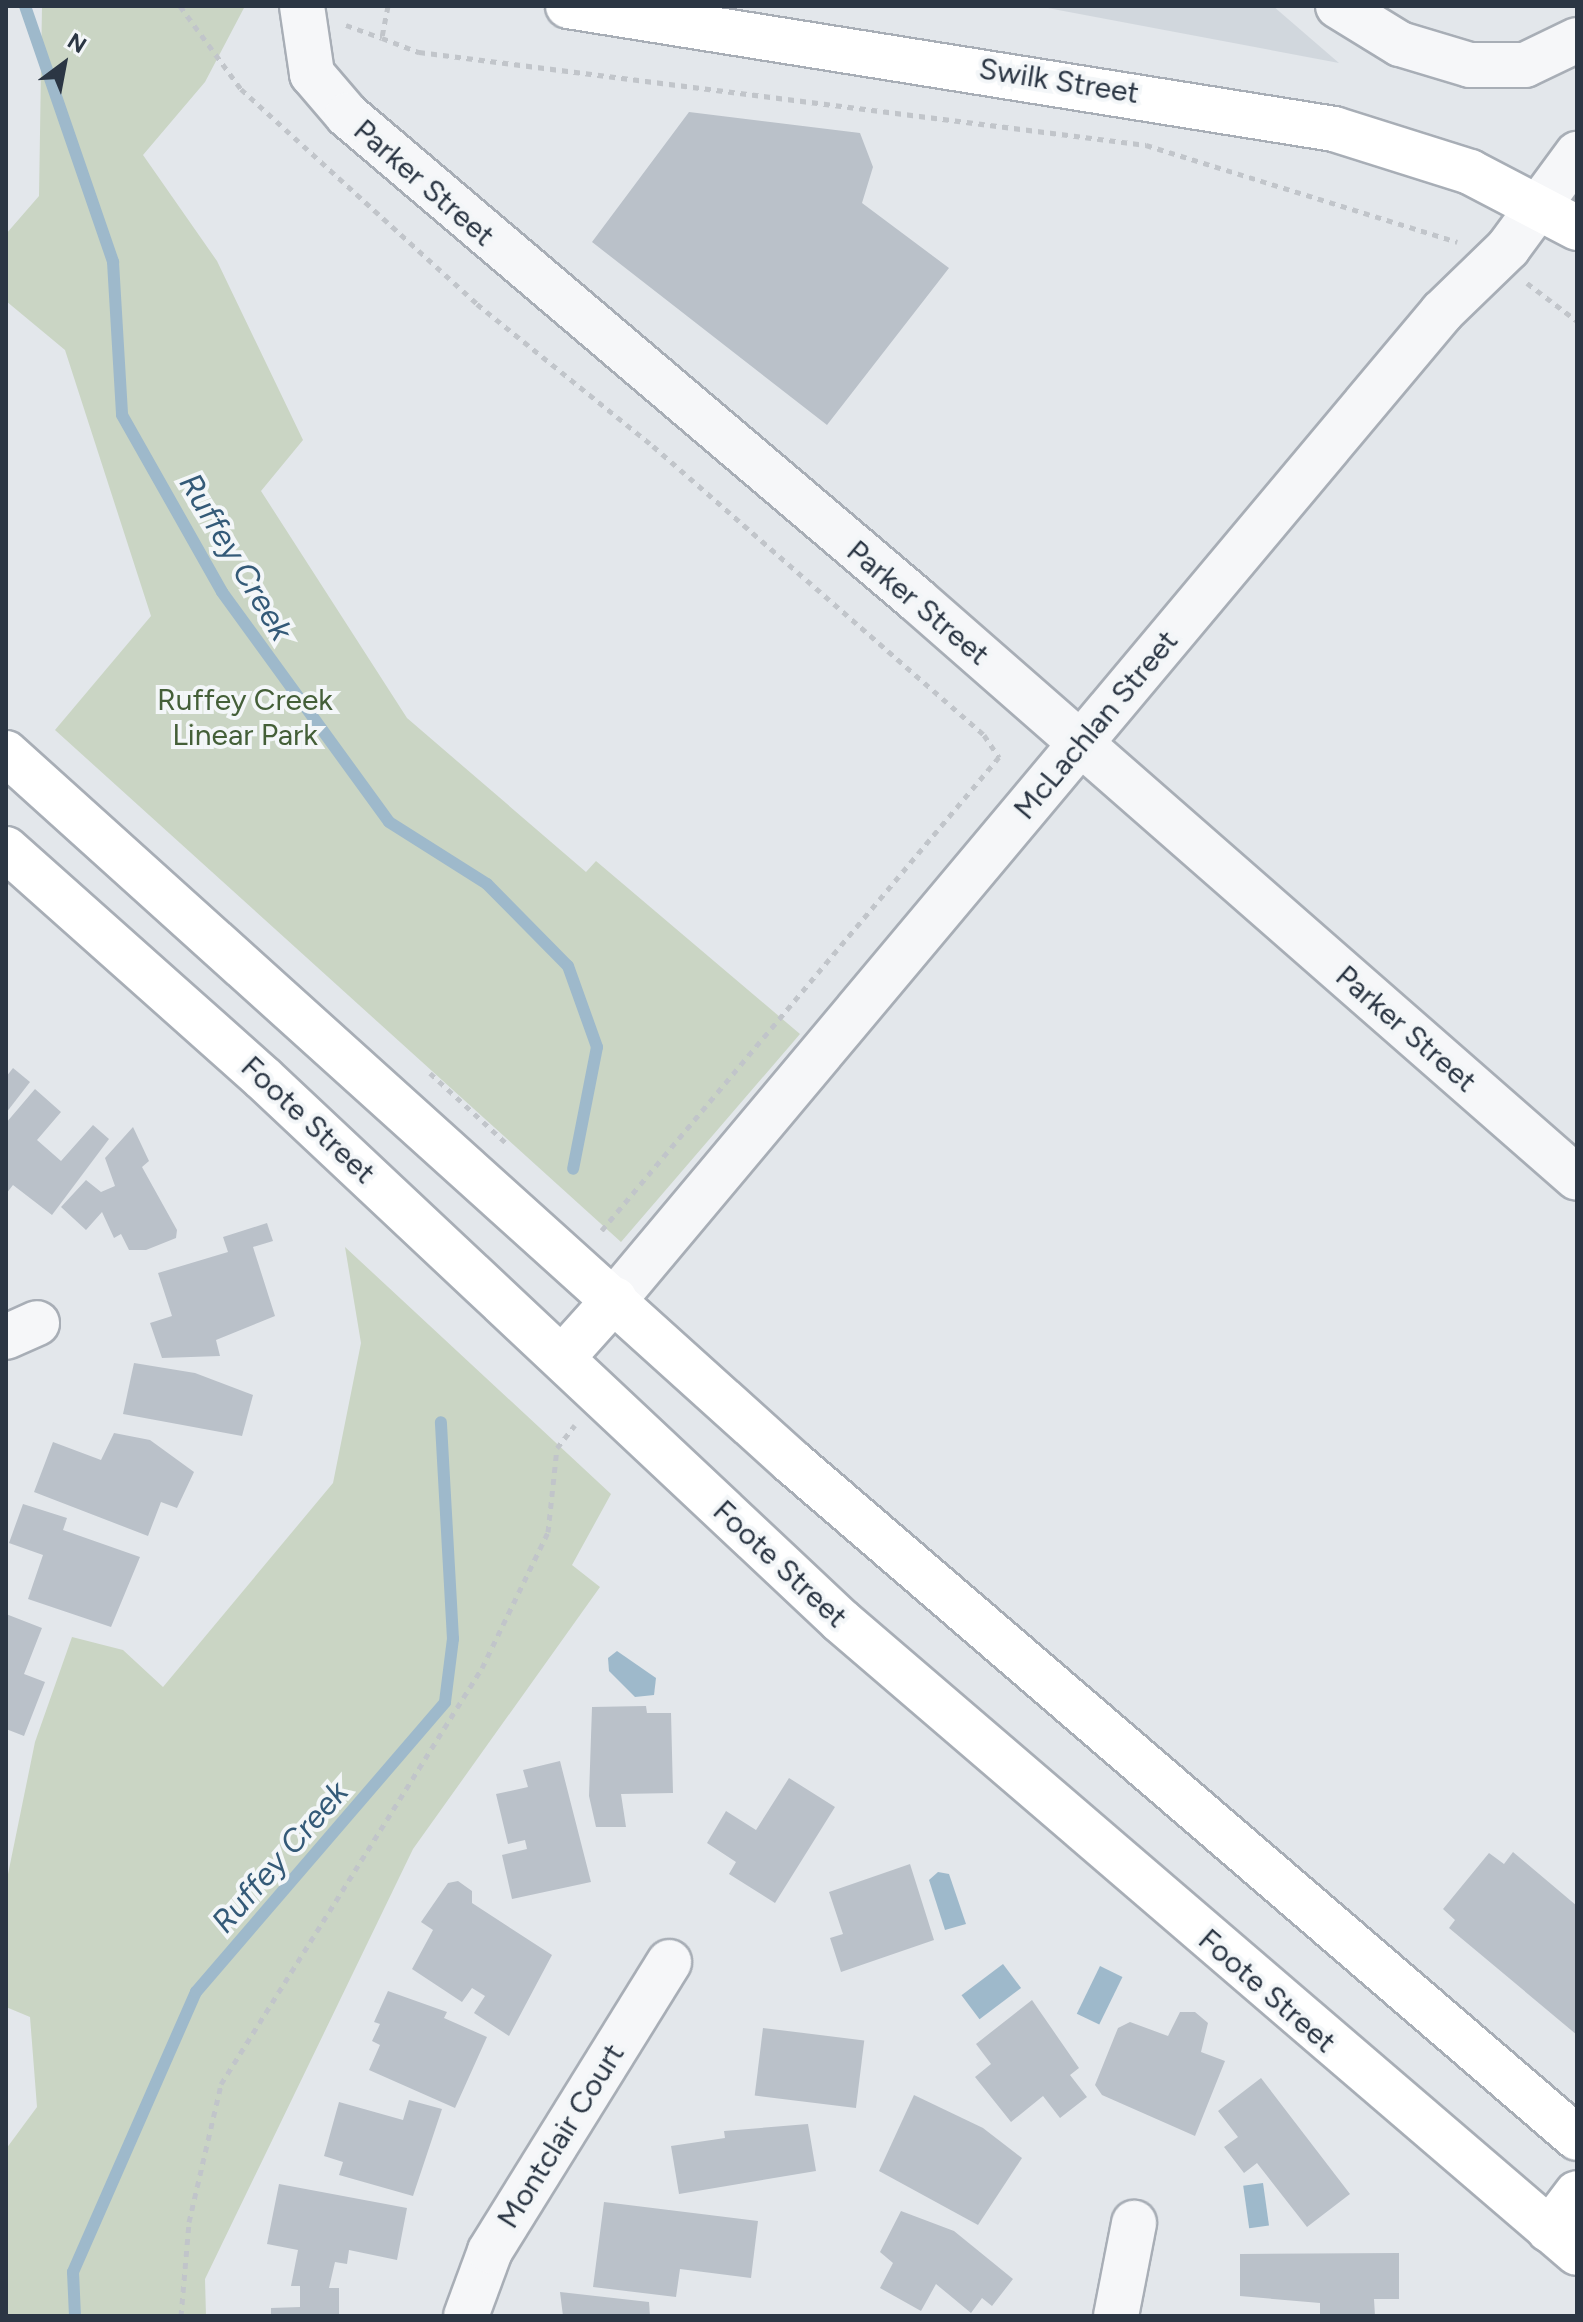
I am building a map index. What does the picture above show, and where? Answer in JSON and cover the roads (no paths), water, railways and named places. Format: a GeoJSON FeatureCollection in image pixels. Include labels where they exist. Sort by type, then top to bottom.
{"type":"FeatureCollection","features":[{"type":"Feature","properties":{"kind":"main road","name":"Swilk Street"},"geometry":{"type":"LineString","coordinates":[[568,6],[1259,112],[1407,149],[1537,204],[1577,228]]}},
{"type":"Feature","properties":{"kind":"main road"},"geometry":{"type":"LineString","coordinates":[[6,753],[1214,1832],[1577,2138]]}},
{"type":"Feature","properties":{"kind":"main road","name":"Foote Street"},"geometry":{"type":"LineString","coordinates":[[6,849],[562,1358],[841,1621],[1563,2242]]}},
{"type":"Feature","properties":{"kind":"main road"},"geometry":{"type":"LineString","coordinates":[[562,1358],[615,1299]]}},
{"type":"Feature","properties":{"kind":"main road"},"geometry":{"type":"LineString","coordinates":[[1563,2242],[1577,2193]]}},
{"type":"Feature","properties":{"kind":"street","name":"Parker Street"},"geometry":{"type":"LineString","coordinates":[[302,6],[312,74],[347,115],[1080,742],[1577,1178]]}},
{"type":"Feature","properties":{"kind":"street"},"geometry":{"type":"LineString","coordinates":[[1338,6],[1400,44],[1470,65],[1525,65],[1577,40]]}},
{"type":"Feature","properties":{"kind":"street","name":"McLachlan Street"},"geometry":{"type":"LineString","coordinates":[[615,1299],[1442,312],[1496,261],[1577,154]]}},
{"type":"Feature","properties":{"kind":"street","name":"Montclair Court"},"geometry":{"type":"LineString","coordinates":[[466,2316],[490,2251],[669,1962]]}},
{"type":"Feature","properties":{"kind":"street"},"geometry":{"type":"LineString","coordinates":[[1116,2316],[1134,2223]]}},
{"type":"Feature","properties":{"kind":"water"},"geometry":{"type":"Polygon","coordinates":[[[617,1651],[656,1678],[654,1695],[635,1697],[609,1671],[608,1658],[617,1651]]]}},
{"type":"Feature","properties":{"kind":"water"},"geometry":{"type":"Polygon","coordinates":[[[938,1872],[949,1874],[966,1924],[945,1930],[929,1880],[938,1872]]]}},
{"type":"Feature","properties":{"kind":"water"},"geometry":{"type":"Polygon","coordinates":[[[1003,1964],[1021,1988],[980,2019],[961,1995],[1003,1964]]]}},
{"type":"Feature","properties":{"kind":"water"},"geometry":{"type":"Polygon","coordinates":[[[1100,1966],[1122,1977],[1099,2025],[1077,2014],[1100,1966]]]}},
{"type":"Feature","properties":{"kind":"water"},"geometry":{"type":"Polygon","coordinates":[[[1263,2183],[1269,2226],[1249,2228],[1243,2186],[1263,2183]]]}},
{"type":"Feature","properties":{"kind":"waterway","name":"Ruffey Creek"},"geometry":{"type":"LineString","coordinates":[[25,6],[113,262],[122,415],[222,592],[389,822],[487,884],[568,966],[597,1047],[573,1169]]}},
{"type":"Feature","properties":{"kind":"waterway","name":"Ruffey Creek"},"geometry":{"type":"LineString","coordinates":[[75,2316],[73,2272],[196,1992],[445,1702],[453,1639],[441,1422]]}},
{"type":"Feature","properties":{"kind":"park label","name":"Ruffey Creek Linear Park"},"geometry":{"type":"Point","coordinates":[245,717]}}]}
